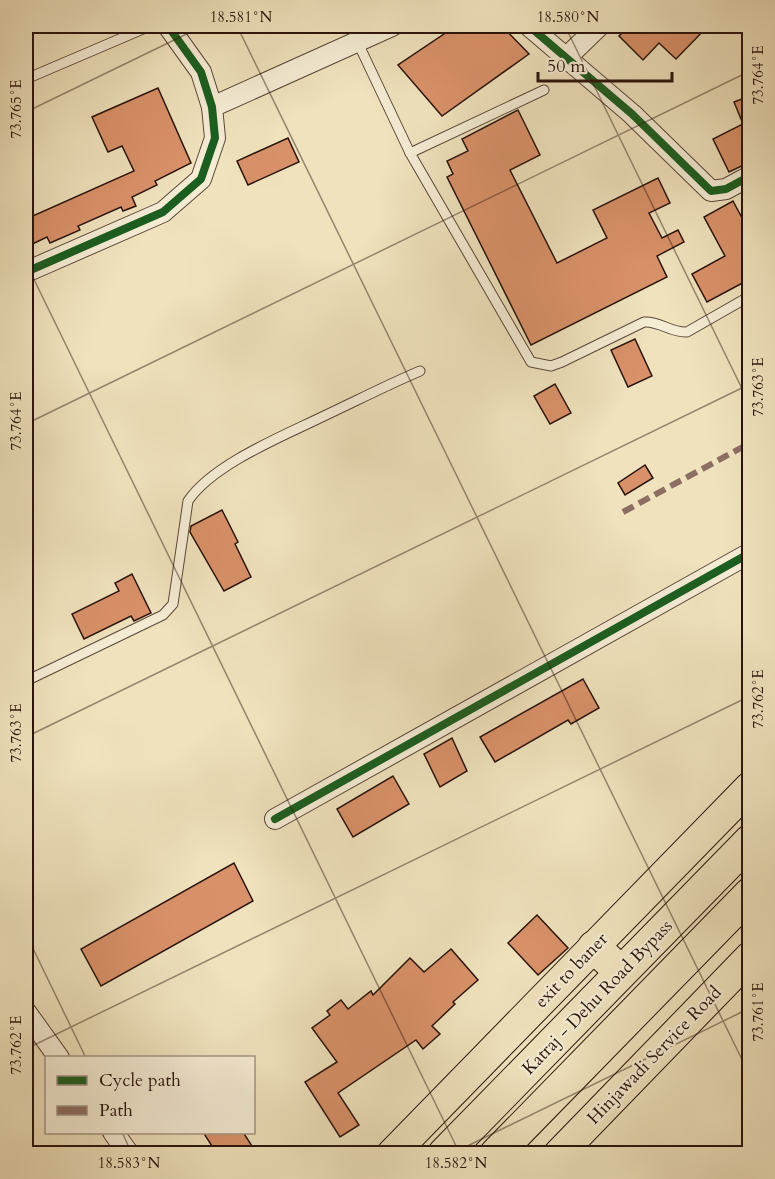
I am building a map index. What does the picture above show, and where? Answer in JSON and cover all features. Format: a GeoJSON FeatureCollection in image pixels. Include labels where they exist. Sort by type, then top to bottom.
{"type":"FeatureCollection","features":[{"type":"Feature","properties":{"kind":"highway","name":"Katraj - Dehu Road Bypass"},"geometry":{"type":"LineString","coordinates":[[444,1154],[750,841]]}},
{"type":"Feature","properties":{"kind":"highway","name":"Katraj - Dehu Road Bypass"},"geometry":{"type":"LineString","coordinates":[[496,1154],[750,894]]}},
{"type":"Feature","properties":{"kind":"highway"},"geometry":{"type":"LineString","coordinates":[[594,947],[621,972]]}},
{"type":"Feature","properties":{"kind":"main road","name":"exit to baner"},"geometry":{"type":"LineString","coordinates":[[392,1154],[750,787]]}},
{"type":"Feature","properties":{"kind":"main road","name":"Hinjawadi Service Road"},"geometry":{"type":"LineString","coordinates":[[559,1154],[750,957]]}},
{"type":"Feature","properties":{"kind":"street"},"geometry":{"type":"LineString","coordinates":[[26,272],[163,212],[201,179],[215,138],[212,107],[201,72],[168,26]]}},
{"type":"Feature","properties":{"kind":"street"},"geometry":{"type":"LineString","coordinates":[[212,107],[392,26]]}},
{"type":"Feature","properties":{"kind":"street"},"geometry":{"type":"LineString","coordinates":[[529,26],[632,114],[711,191],[726,189],[750,176]]}},
{"type":"Feature","properties":{"kind":"street"},"geometry":{"type":"LineString","coordinates":[[567,57],[599,26]]}},
{"type":"Feature","properties":{"kind":"street"},"geometry":{"type":"LineString","coordinates":[[275,819],[750,553]]}},
{"type":"Feature","properties":{"kind":"street"},"geometry":{"type":"LineString","coordinates":[[26,1012],[58,1056]]}},
{"type":"Feature","properties":{"kind":"street"},"geometry":{"type":"LineString","coordinates":[[114,1134],[129,1154]]}},
{"type":"Feature","properties":{"kind":"lane"},"geometry":{"type":"LineString","coordinates":[[26,79],[150,26]]}},
{"type":"Feature","properties":{"kind":"lane"},"geometry":{"type":"LineString","coordinates":[[358,43],[410,153],[531,362],[551,366],[644,322],[652,322],[678,333],[687,332],[750,296]]}},
{"type":"Feature","properties":{"kind":"lane"},"geometry":{"type":"LineString","coordinates":[[410,153],[544,90]]}},
{"type":"Feature","properties":{"kind":"lane"},"geometry":{"type":"LineString","coordinates":[[26,681],[164,615],[173,604],[188,501],[196,489],[213,475],[286,434],[420,370]]}},
{"type":"Feature","properties":{"kind":"building"},"geometry":{"type":"Polygon","coordinates":[[[456,26],[502,26],[529,54],[442,116],[398,65],[456,26]]]}},
{"type":"Feature","properties":{"kind":"building"},"geometry":{"type":"Polygon","coordinates":[[[629,26],[708,26],[676,59],[659,43],[643,60],[619,36],[629,26]]]}},
{"type":"Feature","properties":{"kind":"building"},"geometry":{"type":"Polygon","coordinates":[[[158,88],[191,163],[155,181],[157,185],[132,197],[136,206],[123,211],[121,207],[78,226],[80,230],[50,243],[47,237],[26,247],[26,219],[134,171],[122,146],[108,152],[92,117],[158,88]]]}},
{"type":"Feature","properties":{"kind":"building"},"geometry":{"type":"Polygon","coordinates":[[[750,96],[750,162],[729,172],[713,139],[743,124],[734,102],[750,96]]]}},
{"type":"Feature","properties":{"kind":"building"},"geometry":{"type":"Polygon","coordinates":[[[518,110],[540,155],[510,170],[557,263],[607,238],[593,210],[658,178],[670,203],[649,213],[662,238],[678,230],[684,242],[657,256],[667,277],[531,345],[447,177],[453,174],[447,161],[468,151],[462,139],[518,110]]]}},
{"type":"Feature","properties":{"kind":"building"},"geometry":{"type":"Polygon","coordinates":[[[288,138],[299,162],[248,185],[237,161],[288,138]]]}},
{"type":"Feature","properties":{"kind":"building"},"geometry":{"type":"Polygon","coordinates":[[[733,201],[750,233],[750,279],[707,302],[692,274],[725,256],[704,217],[733,201]]]}},
{"type":"Feature","properties":{"kind":"building"},"geometry":{"type":"Polygon","coordinates":[[[635,339],[652,376],[628,387],[611,350],[635,339]]]}},
{"type":"Feature","properties":{"kind":"building"},"geometry":{"type":"Polygon","coordinates":[[[555,384],[571,413],[550,424],[534,396],[555,384]]]}},
{"type":"Feature","properties":{"kind":"building"},"geometry":{"type":"Polygon","coordinates":[[[645,465],[653,478],[625,495],[618,483],[645,465]]]}},
{"type":"Feature","properties":{"kind":"building"},"geometry":{"type":"Polygon","coordinates":[[[222,510],[238,542],[235,544],[251,577],[224,591],[190,532],[191,526],[222,510]]]}},
{"type":"Feature","properties":{"kind":"building"},"geometry":{"type":"Polygon","coordinates":[[[132,574],[151,613],[134,621],[131,616],[84,639],[72,614],[119,591],[115,583],[132,574]]]}},
{"type":"Feature","properties":{"kind":"building"},"geometry":{"type":"Polygon","coordinates":[[[583,679],[599,708],[571,724],[568,720],[495,762],[480,737],[583,679]]]}},
{"type":"Feature","properties":{"kind":"building"},"geometry":{"type":"Polygon","coordinates":[[[452,738],[467,771],[440,787],[424,754],[452,738]]]}},
{"type":"Feature","properties":{"kind":"building"},"geometry":{"type":"Polygon","coordinates":[[[393,776],[409,804],[353,837],[337,809],[393,776]]]}},
{"type":"Feature","properties":{"kind":"building"},"geometry":{"type":"Polygon","coordinates":[[[234,863],[253,901],[101,986],[81,949],[234,863]]]}},
{"type":"Feature","properties":{"kind":"building"},"geometry":{"type":"Polygon","coordinates":[[[537,915],[568,948],[538,975],[508,943],[537,915]]]}},
{"type":"Feature","properties":{"kind":"building"},"geometry":{"type":"Polygon","coordinates":[[[451,949],[478,980],[453,1002],[455,1004],[432,1026],[440,1034],[423,1049],[416,1040],[338,1093],[359,1125],[340,1137],[305,1082],[337,1062],[312,1028],[330,1015],[327,1011],[341,1000],[348,1009],[371,991],[373,995],[410,958],[424,972],[451,949]]]}},
{"type":"Feature","properties":{"kind":"building"},"geometry":{"type":"Polygon","coordinates":[[[204,1134],[244,1134],[257,1154],[217,1154],[204,1134]]]}},
{"type":"Feature","properties":{"kind":"marked path"},"geometry":{"type":"LineString","coordinates":[[623,512],[750,443]]}},
{"type":"Feature","properties":{"kind":"cycle path"},"geometry":{"type":"LineString","coordinates":[[26,272],[163,212],[201,179],[215,138],[212,107],[201,72],[168,26]]}},
{"type":"Feature","properties":{"kind":"cycle path"},"geometry":{"type":"LineString","coordinates":[[529,26],[632,114],[711,191],[726,189],[750,176]]}},
{"type":"Feature","properties":{"kind":"cycle path"},"geometry":{"type":"LineString","coordinates":[[275,819],[750,553]]}}]}
